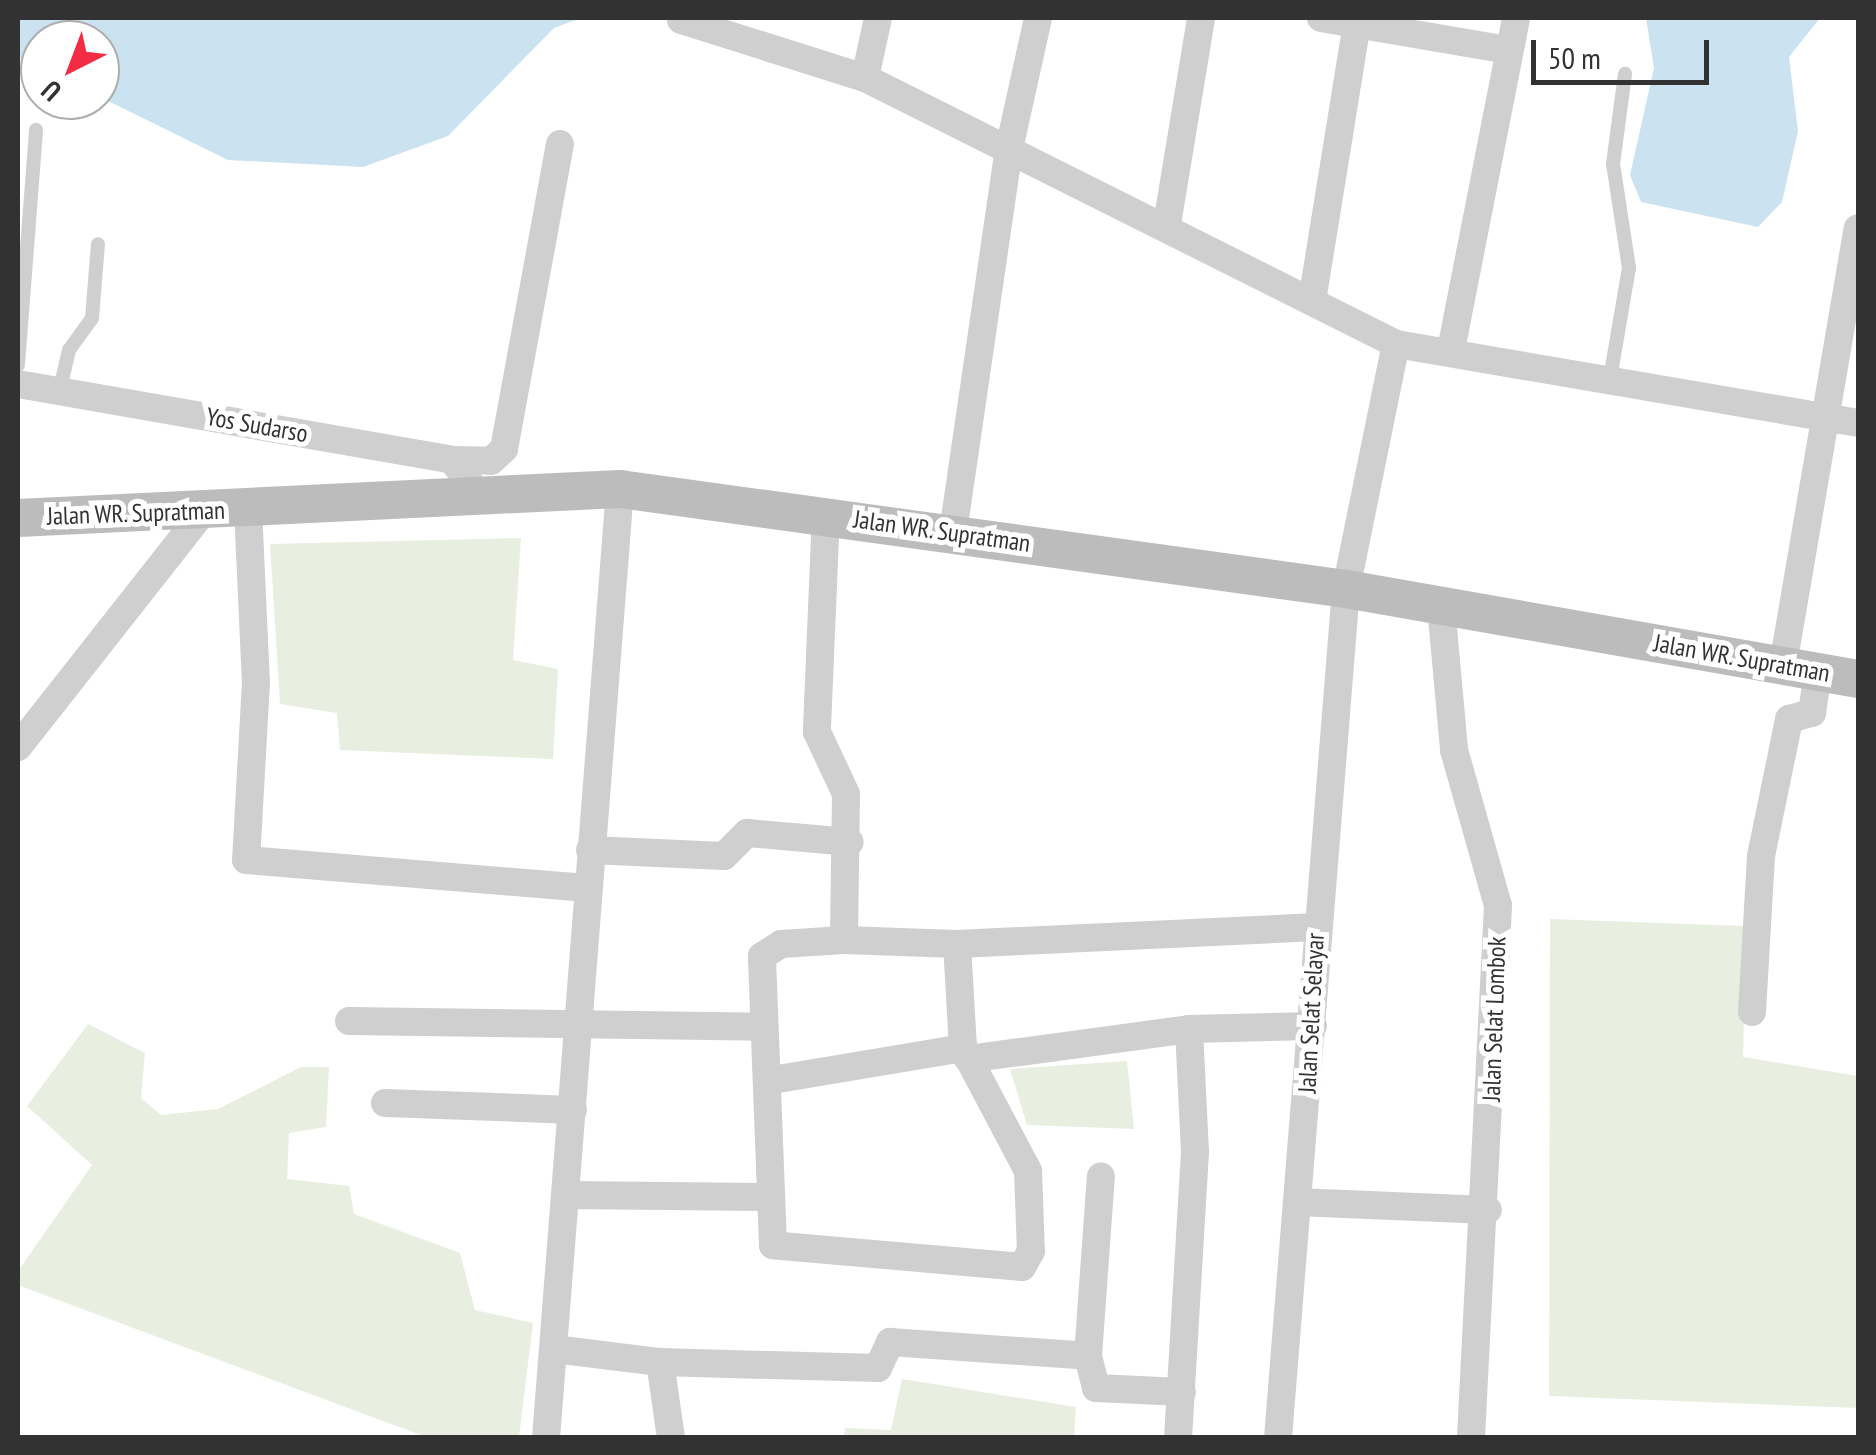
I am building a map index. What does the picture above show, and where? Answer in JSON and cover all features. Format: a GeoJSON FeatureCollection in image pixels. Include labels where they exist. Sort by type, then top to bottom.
{"type":"FeatureCollection","features":[{"type":"Feature","properties":{"kind":"street"},"geometry":{"type":"LineString","coordinates":[[865,78],[878,18]]}},
{"type":"Feature","properties":{"kind":"street"},"geometry":{"type":"LineString","coordinates":[[953,532],[1008,149],[1038,18]]}},
{"type":"Feature","properties":{"kind":"street"},"geometry":{"type":"LineString","coordinates":[[1167,224],[1200,18]]}},
{"type":"Feature","properties":{"kind":"street"},"geometry":{"type":"LineString","coordinates":[[1321,18],[1357,20],[1510,50]]}},
{"type":"Feature","properties":{"kind":"street"},"geometry":{"type":"LineString","coordinates":[[1451,350],[1516,18]]}},
{"type":"Feature","properties":{"kind":"street"},"geometry":{"type":"LineString","coordinates":[[682,20],[865,78],[1167,224],[1396,344],[1611,373],[1858,422]]}},
{"type":"Feature","properties":{"kind":"street"},"geometry":{"type":"LineString","coordinates":[[1312,302],[1357,20]]}},
{"type":"Feature","properties":{"kind":"street","name":"Yos Sudarso"},"geometry":{"type":"LineString","coordinates":[[18,384],[452,460],[491,462],[504,449],[560,144]]}},
{"type":"Feature","properties":{"kind":"street"},"geometry":{"type":"LineString","coordinates":[[1752,1012],[1761,856],[1787,725],[1807,686],[1828,417],[1858,228]]}},
{"type":"Feature","properties":{"kind":"street","name":"Jalan Selat Selayar"},"geometry":{"type":"LineString","coordinates":[[1278,1438],[1313,1026],[1316,927],[1345,650],[1346,598],[1396,344]]}},
{"type":"Feature","properties":{"kind":"street"},"geometry":{"type":"LineString","coordinates":[[452,460],[480,496]]}},
{"type":"Feature","properties":{"kind":"street"},"geometry":{"type":"LineString","coordinates":[[546,1438],[580,1020],[584,888],[620,489]]}},
{"type":"Feature","properties":{"kind":"street","name":"Jalan WR. Supratman"},"geometry":{"type":"LineString","coordinates":[[18,518],[620,489],[953,532],[1346,598],[1441,606],[1807,686],[1858,679]]}},
{"type":"Feature","properties":{"kind":"street"},"geometry":{"type":"LineString","coordinates":[[248,508],[256,682],[246,860],[584,888]]}},
{"type":"Feature","properties":{"kind":"street"},"geometry":{"type":"LineString","coordinates":[[18,747],[203,512]]}},
{"type":"Feature","properties":{"kind":"street"},"geometry":{"type":"LineString","coordinates":[[826,514],[817,732],[846,790],[850,842],[844,940]]}},
{"type":"Feature","properties":{"kind":"street","name":"Jalan Selat Lombok"},"geometry":{"type":"LineString","coordinates":[[1441,606],[1454,750],[1498,906],[1488,1210],[1471,1438]]}},
{"type":"Feature","properties":{"kind":"street"},"geometry":{"type":"LineString","coordinates":[[590,850],[724,856],[747,834],[850,842]]}},
{"type":"Feature","properties":{"kind":"street"},"geometry":{"type":"LineString","coordinates":[[957,944],[965,1053],[1028,1171],[1028,1264],[785,1250],[769,1236],[772,1080],[764,1026],[762,956],[781,944],[844,940],[957,944],[1316,927]]}},
{"type":"Feature","properties":{"kind":"street"},"geometry":{"type":"LineString","coordinates":[[349,1020],[580,1020],[764,1026]]}},
{"type":"Feature","properties":{"kind":"street"},"geometry":{"type":"LineString","coordinates":[[772,1080],[965,1053],[1188,1029],[1313,1026]]}},
{"type":"Feature","properties":{"kind":"street"},"geometry":{"type":"LineString","coordinates":[[1178,1438],[1196,1112],[1188,1029]]}},
{"type":"Feature","properties":{"kind":"street"},"geometry":{"type":"LineString","coordinates":[[385,1104],[572,1110]]}},
{"type":"Feature","properties":{"kind":"street"},"geometry":{"type":"LineString","coordinates":[[1101,1176],[1088,1356],[1096,1388],[1182,1392]]}},
{"type":"Feature","properties":{"kind":"street"},"geometry":{"type":"LineString","coordinates":[[566,1195],[768,1197]]}},
{"type":"Feature","properties":{"kind":"street"},"geometry":{"type":"LineString","coordinates":[[1297,1202],[1488,1210]]}},
{"type":"Feature","properties":{"kind":"street"},"geometry":{"type":"LineString","coordinates":[[554,1349],[660,1362],[878,1368],[890,1342],[1088,1356]]}},
{"type":"Feature","properties":{"kind":"street"},"geometry":{"type":"LineString","coordinates":[[660,1362],[671,1438]]}},
{"type":"Feature","properties":{"kind":"lane"},"geometry":{"type":"LineString","coordinates":[[1611,373],[1629,268],[1613,164],[1626,74]]}},
{"type":"Feature","properties":{"kind":"lane"},"geometry":{"type":"LineString","coordinates":[[18,365],[36,130]]}},
{"type":"Feature","properties":{"kind":"lane"},"geometry":{"type":"LineString","coordinates":[[60,389],[69,350],[92,318],[98,244]]}},
{"type":"Feature","properties":{"kind":"green space"},"geometry":{"type":"Polygon","coordinates":[[[521,538],[513,660],[558,669],[553,759],[340,750],[337,713],[280,704],[270,544],[521,538]]]}},
{"type":"Feature","properties":{"kind":"green space"},"geometry":{"type":"Polygon","coordinates":[[[1550,919],[1746,926],[1743,1057],[1858,1076],[1858,1408],[1549,1396],[1550,919]]]}},
{"type":"Feature","properties":{"kind":"green space"},"geometry":{"type":"Polygon","coordinates":[[[88,1024],[145,1053],[141,1098],[161,1115],[218,1109],[301,1067],[329,1067],[326,1127],[289,1133],[287,1179],[349,1186],[354,1214],[460,1253],[475,1310],[533,1323],[519,1437],[426,1437],[18,1285],[18,1271],[92,1165],[27,1106],[88,1024]]]}},
{"type":"Feature","properties":{"kind":"green space"},"geometry":{"type":"Polygon","coordinates":[[[1127,1061],[1134,1129],[1027,1125],[1010,1069],[1127,1061]]]}},
{"type":"Feature","properties":{"kind":"green space"},"geometry":{"type":"Polygon","coordinates":[[[902,1379],[1076,1407],[1074,1437],[844,1437],[845,1428],[891,1430],[902,1379]]]}},
{"type":"Feature","properties":{"kind":"water"},"geometry":{"type":"Polygon","coordinates":[[[18,18],[581,18],[554,28],[448,136],[363,167],[228,160],[120,107],[120,20],[20,20],[18,57],[18,18]]]}},
{"type":"Feature","properties":{"kind":"water"},"geometry":{"type":"Polygon","coordinates":[[[1646,18],[1820,18],[1789,57],[1798,131],[1782,202],[1758,227],[1641,202],[1630,175],[1654,68],[1646,18]]]}}]}
